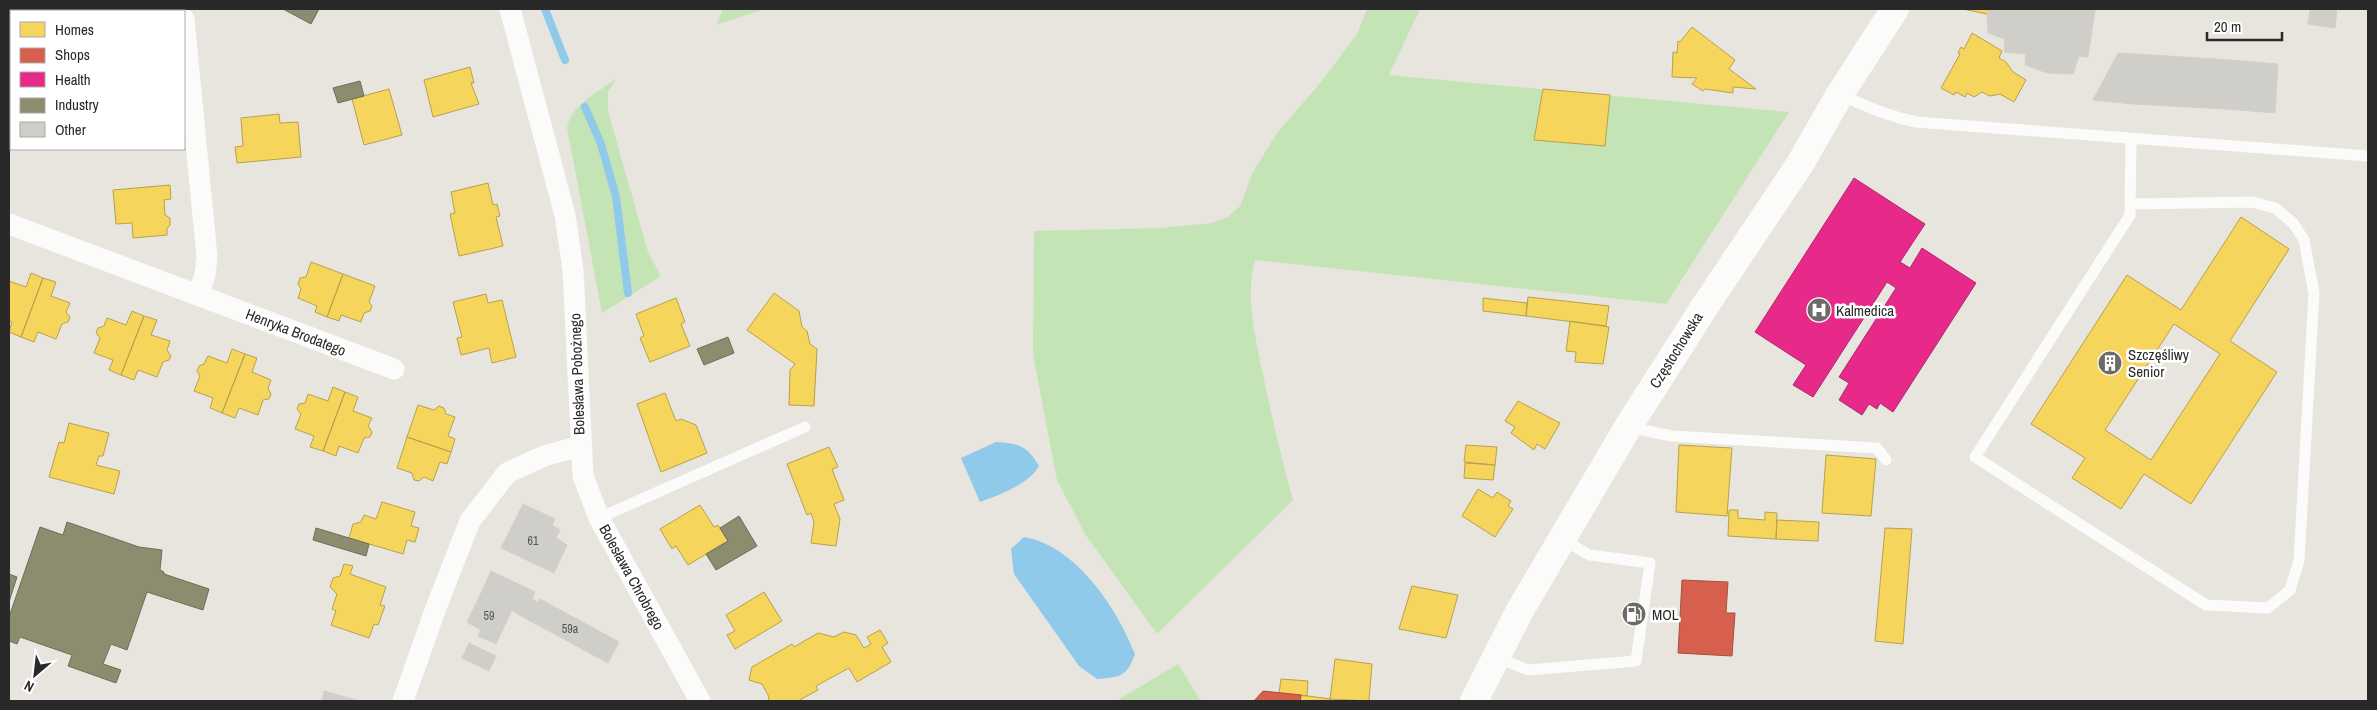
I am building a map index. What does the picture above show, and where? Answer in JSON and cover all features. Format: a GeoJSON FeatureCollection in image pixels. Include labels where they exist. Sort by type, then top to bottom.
{"type":"FeatureCollection","features":[{"type":"Feature","properties":{"kind":"main road","name":"Częstochowska"},"geometry":{"type":"LineString","coordinates":[[1474,701],[1495,657],[1561,539],[1628,427],[1707,302],[1800,164],[1840,94],[1894,9]]}},
{"type":"Feature","properties":{"kind":"street","name":"Bolesława Pobożnego"},"geometry":{"type":"LineString","coordinates":[[404,701],[437,605],[470,521],[507,474],[521,465],[544,456],[580,446],[573,270],[565,215],[510,9]]}},
{"type":"Feature","properties":{"kind":"street"},"geometry":{"type":"LineString","coordinates":[[185,30],[208,257],[205,275],[198,295]]}},
{"type":"Feature","properties":{"kind":"street","name":"Henryka Brodatego"},"geometry":{"type":"LineString","coordinates":[[9,224],[394,369]]}},
{"type":"Feature","properties":{"kind":"street","name":"Bolesława Chrobrego"},"geometry":{"type":"LineString","coordinates":[[580,446],[583,476],[599,518],[700,701]]}},
{"type":"Feature","properties":{"kind":"lane"},"geometry":{"type":"LineString","coordinates":[[1840,94],[1874,110],[1916,122],[2368,156]]}},
{"type":"Feature","properties":{"kind":"lane"},"geometry":{"type":"LineString","coordinates":[[2132,138],[2132,204],[2130,215],[1975,458],[2206,605],[2268,608],[2290,590],[2299,561],[2314,293],[2304,240],[2293,223],[2275,208],[2252,202],[2132,204]]}},
{"type":"Feature","properties":{"kind":"lane"},"geometry":{"type":"LineString","coordinates":[[1628,427],[1672,436],[1877,448],[1886,460]]}},
{"type":"Feature","properties":{"kind":"lane"},"geometry":{"type":"LineString","coordinates":[[599,518],[805,428]]}},
{"type":"Feature","properties":{"kind":"lane"},"geometry":{"type":"LineString","coordinates":[[1495,657],[1528,670],[1636,661],[1650,563],[1590,555],[1561,539]]}},
{"type":"Feature","properties":{"kind":"green space"},"geometry":{"type":"Polygon","coordinates":[[[723,9],[764,9],[716,25],[723,9]]]}},
{"type":"Feature","properties":{"kind":"green space"},"geometry":{"type":"Polygon","coordinates":[[[1367,9],[1420,9],[1389,75],[1789,112],[1666,304],[1255,260],[1251,287],[1254,329],[1284,468],[1293,500],[1157,634],[1085,534],[1057,480],[1033,355],[1034,231],[1161,228],[1212,223],[1228,217],[1240,206],[1253,172],[1277,133],[1321,82],[1357,34],[1367,9]]]}},
{"type":"Feature","properties":{"kind":"green space"},"geometry":{"type":"Polygon","coordinates":[[[616,79],[608,92],[608,111],[648,252],[661,276],[602,313],[567,128],[574,112],[586,100],[616,79]]]}},
{"type":"Feature","properties":{"kind":"green space"},"geometry":{"type":"Polygon","coordinates":[[[1178,664],[1201,701],[1116,701],[1178,664]]]}},
{"type":"Feature","properties":{"kind":"water"},"geometry":{"type":"Polygon","coordinates":[[[996,442],[1011,443],[1022,447],[1039,466],[1021,484],[980,502],[961,458],[996,442]]]}},
{"type":"Feature","properties":{"kind":"water"},"geometry":{"type":"Polygon","coordinates":[[[1024,537],[1043,543],[1061,553],[1077,566],[1106,599],[1135,654],[1129,667],[1122,674],[1097,679],[1079,666],[1014,574],[1011,549],[1024,537]]]}},
{"type":"Feature","properties":{"kind":"building: Homes"},"geometry":{"type":"Polygon","coordinates":[[[1963,9],[1990,9],[1987,14],[1963,9]]]}},
{"type":"Feature","properties":{"kind":"building: Homes"},"geometry":{"type":"Polygon","coordinates":[[[1692,27],[1735,60],[1729,69],[1756,89],[1733,87],[1733,93],[1705,89],[1703,91],[1692,84],[1697,78],[1672,77],[1673,52],[1677,53],[1678,41],[1680,42],[1692,27]]]}},
{"type":"Feature","properties":{"kind":"building: Homes"},"geometry":{"type":"Polygon","coordinates":[[[1972,33],[2002,51],[1999,58],[2006,62],[2013,72],[2026,80],[2014,102],[2000,94],[1990,96],[1982,92],[1974,97],[1967,93],[1965,97],[1956,92],[1954,95],[1941,88],[1960,54],[1958,53],[1961,47],[1964,49],[1972,33]]]}},
{"type":"Feature","properties":{"kind":"building: Homes"},"geometry":{"type":"Polygon","coordinates":[[[470,67],[474,83],[471,83],[479,104],[433,117],[424,80],[470,67]]]}},
{"type":"Feature","properties":{"kind":"building: Homes"},"geometry":{"type":"Polygon","coordinates":[[[389,89],[402,135],[364,145],[352,99],[389,89]]]}},
{"type":"Feature","properties":{"kind":"building: Homes"},"geometry":{"type":"Polygon","coordinates":[[[1543,89],[1610,95],[1605,146],[1534,140],[1543,89]]]}},
{"type":"Feature","properties":{"kind":"building: Homes"},"geometry":{"type":"Polygon","coordinates":[[[279,114],[280,123],[298,122],[301,157],[237,163],[235,147],[243,146],[241,118],[279,114]]]}},
{"type":"Feature","properties":{"kind":"building: Homes"},"geometry":{"type":"Polygon","coordinates":[[[488,183],[493,205],[497,204],[500,216],[496,217],[503,246],[459,256],[450,214],[455,213],[451,192],[488,183]]]}},
{"type":"Feature","properties":{"kind":"building: Homes"},"geometry":{"type":"Polygon","coordinates":[[[170,185],[171,199],[164,200],[165,215],[170,218],[167,235],[133,238],[132,223],[116,224],[113,190],[170,185]]]}},
{"type":"Feature","properties":{"kind":"building: Homes","name":"Szczęśliwy Senior"},"geometry":{"type":"Polygon","coordinates":[[[2241,217],[2289,249],[2230,341],[2277,372],[2191,504],[2144,474],[2121,509],[2072,478],[2085,458],[2031,424],[2127,275],[2181,310],[2241,217]],[[2174,324],[2105,430],[2151,460],[2220,354],[2174,324]]]}},
{"type":"Feature","properties":{"kind":"building: Homes"},"geometry":{"type":"Polygon","coordinates":[[[311,262],[343,274],[327,317],[315,312],[317,306],[298,298],[301,289],[298,284],[300,278],[306,277],[311,262]]]}},
{"type":"Feature","properties":{"kind":"building: Homes"},"geometry":{"type":"Polygon","coordinates":[[[31,273],[43,278],[21,337],[9,332],[12,322],[9,321],[9,281],[26,287],[31,273]]]}},
{"type":"Feature","properties":{"kind":"building: Homes"},"geometry":{"type":"Polygon","coordinates":[[[343,274],[375,286],[369,302],[372,306],[370,311],[364,313],[361,322],[341,315],[339,321],[327,317],[343,274]]]}},
{"type":"Feature","properties":{"kind":"building: Homes"},"geometry":{"type":"Polygon","coordinates":[[[43,278],[56,282],[51,296],[70,303],[66,312],[70,317],[68,322],[62,324],[56,339],[38,332],[34,342],[21,337],[43,278]]]}},
{"type":"Feature","properties":{"kind":"building: Homes"},"geometry":{"type":"Polygon","coordinates":[[[774,293],[799,311],[802,327],[807,331],[810,344],[817,349],[814,406],[789,405],[790,370],[795,364],[747,330],[774,293]]]}},
{"type":"Feature","properties":{"kind":"building: Homes"},"geometry":{"type":"Polygon","coordinates":[[[486,294],[488,303],[502,300],[516,357],[492,363],[489,348],[461,355],[457,338],[462,337],[453,302],[486,294]]]}},
{"type":"Feature","properties":{"kind":"building: Homes"},"geometry":{"type":"Polygon","coordinates":[[[1528,297],[1609,306],[1606,326],[1526,316],[1528,297]]]}},
{"type":"Feature","properties":{"kind":"building: Homes"},"geometry":{"type":"Polygon","coordinates":[[[676,298],[685,322],[681,324],[690,346],[650,362],[640,338],[644,336],[636,314],[676,298]]]}},
{"type":"Feature","properties":{"kind":"building: Homes"},"geometry":{"type":"Polygon","coordinates":[[[1483,298],[1527,303],[1526,316],[1483,311],[1483,298]]]}},
{"type":"Feature","properties":{"kind":"building: Homes"},"geometry":{"type":"Polygon","coordinates":[[[132,311],[144,316],[121,375],[109,370],[113,360],[94,353],[100,338],[96,333],[98,328],[104,326],[107,318],[126,325],[132,311]]]}},
{"type":"Feature","properties":{"kind":"building: Homes"},"geometry":{"type":"Polygon","coordinates":[[[144,316],[157,320],[151,335],[170,341],[167,350],[171,356],[169,360],[163,362],[157,377],[138,370],[134,380],[121,375],[144,316]]]}},
{"type":"Feature","properties":{"kind":"building: Homes"},"geometry":{"type":"Polygon","coordinates":[[[1570,321],[1609,327],[1603,364],[1575,362],[1576,352],[1566,351],[1570,321]]]}},
{"type":"Feature","properties":{"kind":"building: Homes"},"geometry":{"type":"Polygon","coordinates":[[[232,349],[245,354],[222,413],[210,408],[213,398],[194,391],[200,376],[197,371],[199,366],[204,364],[208,356],[227,363],[232,349]]]}},
{"type":"Feature","properties":{"kind":"building: Homes"},"geometry":{"type":"Polygon","coordinates":[[[245,354],[257,358],[252,372],[271,380],[268,388],[271,394],[269,399],[263,400],[258,415],[239,408],[235,418],[222,413],[245,354]]]}},
{"type":"Feature","properties":{"kind":"building: Homes"},"geometry":{"type":"Polygon","coordinates":[[[333,387],[345,392],[323,451],[310,447],[314,436],[295,429],[301,414],[297,409],[299,404],[305,403],[308,394],[328,401],[333,387]]]}},
{"type":"Feature","properties":{"kind":"building: Homes"},"geometry":{"type":"Polygon","coordinates":[[[345,392],[358,397],[353,411],[372,418],[368,426],[372,432],[370,437],[364,438],[358,453],[339,446],[336,456],[323,451],[345,392]]]}},
{"type":"Feature","properties":{"kind":"building: Homes"},"geometry":{"type":"Polygon","coordinates":[[[665,393],[676,421],[681,419],[696,425],[707,453],[661,472],[637,404],[665,393]]]}},
{"type":"Feature","properties":{"kind":"building: Homes"},"geometry":{"type":"Polygon","coordinates":[[[1518,401],[1560,423],[1545,449],[1537,444],[1534,450],[1511,433],[1515,427],[1505,421],[1518,401]]]}},
{"type":"Feature","properties":{"kind":"building: Homes"},"geometry":{"type":"Polygon","coordinates":[[[418,405],[434,410],[439,406],[444,408],[446,414],[455,417],[448,436],[455,439],[451,452],[407,437],[418,405]]]}},
{"type":"Feature","properties":{"kind":"building: Homes"},"geometry":{"type":"Polygon","coordinates":[[[69,423],[109,433],[103,456],[99,456],[96,465],[120,471],[114,494],[49,477],[59,442],[64,443],[69,423]]]}},
{"type":"Feature","properties":{"kind":"building: Homes"},"geometry":{"type":"Polygon","coordinates":[[[407,437],[451,452],[447,464],[440,462],[433,481],[424,477],[419,481],[414,480],[412,473],[397,468],[407,437]]]}},
{"type":"Feature","properties":{"kind":"building: Homes"},"geometry":{"type":"Polygon","coordinates":[[[1466,445],[1497,447],[1495,465],[1464,462],[1466,445]]]}},
{"type":"Feature","properties":{"kind":"building: Homes"},"geometry":{"type":"Polygon","coordinates":[[[1679,445],[1732,448],[1727,516],[1676,512],[1679,445]]]}},
{"type":"Feature","properties":{"kind":"building: Homes"},"geometry":{"type":"Polygon","coordinates":[[[829,447],[838,467],[832,469],[844,500],[834,504],[840,519],[836,546],[811,543],[814,522],[811,513],[807,515],[787,464],[829,447]]]}},
{"type":"Feature","properties":{"kind":"building: Homes"},"geometry":{"type":"Polygon","coordinates":[[[1826,455],[1876,459],[1871,516],[1822,513],[1826,455]]]}},
{"type":"Feature","properties":{"kind":"building: Homes"},"geometry":{"type":"Polygon","coordinates":[[[1465,463],[1495,465],[1493,480],[1464,478],[1465,463]]]}},
{"type":"Feature","properties":{"kind":"building: Homes"},"geometry":{"type":"Polygon","coordinates":[[[1478,489],[1493,498],[1497,492],[1511,501],[1508,506],[1513,509],[1495,537],[1462,516],[1478,489]]]}},
{"type":"Feature","properties":{"kind":"building: Homes"},"geometry":{"type":"Polygon","coordinates":[[[382,502],[415,512],[411,526],[419,528],[415,542],[407,540],[403,554],[349,538],[353,524],[361,522],[364,515],[376,519],[382,502]]]}},
{"type":"Feature","properties":{"kind":"building: Homes"},"geometry":{"type":"Polygon","coordinates":[[[700,505],[714,527],[718,525],[728,541],[688,565],[676,546],[672,549],[660,529],[700,505]]]}},
{"type":"Feature","properties":{"kind":"building: Homes"},"geometry":{"type":"Polygon","coordinates":[[[1729,510],[1738,510],[1738,518],[1765,520],[1765,512],[1777,513],[1776,539],[1728,536],[1729,510]]]}},
{"type":"Feature","properties":{"kind":"building: Homes"},"geometry":{"type":"Polygon","coordinates":[[[1777,520],[1819,522],[1818,541],[1776,539],[1777,520]]]}},
{"type":"Feature","properties":{"kind":"building: Homes"},"geometry":{"type":"Polygon","coordinates":[[[1885,528],[1912,529],[1903,644],[1875,641],[1885,528]]]}},
{"type":"Feature","properties":{"kind":"building: Homes"},"geometry":{"type":"Polygon","coordinates":[[[344,564],[353,566],[350,574],[386,587],[380,605],[385,606],[378,625],[374,624],[369,638],[331,625],[336,611],[332,609],[337,594],[330,587],[333,578],[340,576],[344,564]]]}},
{"type":"Feature","properties":{"kind":"building: Homes"},"geometry":{"type":"Polygon","coordinates":[[[1412,586],[1458,595],[1446,638],[1399,629],[1412,586]]]}},
{"type":"Feature","properties":{"kind":"building: Homes"},"geometry":{"type":"Polygon","coordinates":[[[764,592],[782,621],[735,649],[727,635],[735,631],[726,615],[764,592]]]}},
{"type":"Feature","properties":{"kind":"building: Homes"},"geometry":{"type":"Polygon","coordinates":[[[880,630],[888,643],[882,647],[891,662],[857,682],[849,668],[816,686],[818,690],[798,701],[768,701],[769,697],[762,684],[749,680],[752,667],[792,644],[794,647],[818,633],[834,637],[844,632],[856,635],[864,648],[871,644],[867,637],[880,630]]]}},
{"type":"Feature","properties":{"kind":"building: Homes"},"geometry":{"type":"Polygon","coordinates":[[[1335,659],[1372,664],[1369,701],[1330,699],[1335,659]]]}},
{"type":"Feature","properties":{"kind":"building: Homes"},"geometry":{"type":"Polygon","coordinates":[[[1281,679],[1308,681],[1307,696],[1279,693],[1281,679]]]}},
{"type":"Feature","properties":{"kind":"building: Homes"},"geometry":{"type":"Polygon","coordinates":[[[1301,695],[1330,699],[1330,701],[1300,701],[1301,695]]]}},
{"type":"Feature","properties":{"kind":"building: Shops"},"geometry":{"type":"Polygon","coordinates":[[[1682,580],[1728,582],[1726,613],[1735,613],[1732,656],[1678,653],[1682,580]]]}},
{"type":"Feature","properties":{"kind":"building: Shops"},"geometry":{"type":"Polygon","coordinates":[[[1263,691],[1301,695],[1300,701],[1254,701],[1263,691]]]}},
{"type":"Feature","properties":{"kind":"building: Health","name":"Kalmedica"},"geometry":{"type":"Polygon","coordinates":[[[1854,178],[1925,224],[1900,262],[1910,268],[1922,248],[1976,283],[1893,412],[1880,403],[1877,409],[1869,404],[1862,415],[1839,400],[1849,383],[1839,377],[1896,288],[1887,282],[1813,397],[1793,385],[1806,365],[1755,332],[1854,178]]]}},
{"type":"Feature","properties":{"kind":"building: Industry"},"geometry":{"type":"Polygon","coordinates":[[[283,9],[319,9],[311,24],[283,9]]]}},
{"type":"Feature","properties":{"kind":"building: Industry"},"geometry":{"type":"Polygon","coordinates":[[[360,81],[364,96],[338,103],[333,88],[360,81]]]}},
{"type":"Feature","properties":{"kind":"building: Industry"},"geometry":{"type":"Polygon","coordinates":[[[728,337],[734,353],[704,365],[697,349],[728,337]]]}},
{"type":"Feature","properties":{"kind":"building: Industry"},"geometry":{"type":"Polygon","coordinates":[[[739,516],[757,546],[716,570],[706,554],[728,541],[720,528],[739,516]]]}},
{"type":"Feature","properties":{"kind":"building: Industry"},"geometry":{"type":"Polygon","coordinates":[[[67,522],[139,547],[162,550],[160,570],[164,574],[209,589],[203,610],[147,592],[127,650],[111,644],[103,664],[121,670],[116,683],[68,666],[72,655],[20,637],[17,644],[9,641],[9,617],[40,527],[63,535],[67,522]]]}},
{"type":"Feature","properties":{"kind":"building: Industry"},"geometry":{"type":"Polygon","coordinates":[[[316,528],[369,544],[366,556],[313,540],[316,528]]]}},
{"type":"Feature","properties":{"kind":"building: Industry"},"geometry":{"type":"Polygon","coordinates":[[[9,574],[17,577],[9,602],[9,574]]]}},
{"type":"Feature","properties":{"kind":"building: Other"},"geometry":{"type":"Polygon","coordinates":[[[1990,9],[2084,9],[2082,20],[1987,14],[1990,9]]]}},
{"type":"Feature","properties":{"kind":"building: Other"},"geometry":{"type":"Polygon","coordinates":[[[2084,9],[2095,11],[2088,57],[2079,56],[2073,74],[2047,73],[2025,65],[2026,54],[2004,52],[2005,39],[1988,33],[1987,14],[2082,20],[2084,9]]]}},
{"type":"Feature","properties":{"kind":"building: Other"},"geometry":{"type":"Polygon","coordinates":[[[2310,9],[2337,9],[2335,28],[2308,24],[2310,9]]]}},
{"type":"Feature","properties":{"kind":"building: Other"},"geometry":{"type":"Polygon","coordinates":[[[2118,53],[2136,54],[2133,104],[2093,100],[2118,53]]]}},
{"type":"Feature","properties":{"kind":"building: Other"},"geometry":{"type":"Polygon","coordinates":[[[2136,54],[2230,60],[2227,109],[2133,104],[2136,54]]]}},
{"type":"Feature","properties":{"kind":"building: Other"},"geometry":{"type":"Polygon","coordinates":[[[2230,60],[2278,64],[2275,113],[2227,109],[2230,60]]]}},
{"type":"Feature","properties":{"kind":"building: Other"},"geometry":{"type":"Polygon","coordinates":[[[523,504],[555,519],[552,525],[560,530],[556,538],[567,545],[554,573],[501,548],[523,504]]]}},
{"type":"Feature","properties":{"kind":"building: Other"},"geometry":{"type":"Polygon","coordinates":[[[491,571],[535,592],[532,599],[538,602],[540,599],[619,642],[608,663],[521,616],[512,610],[513,608],[481,593],[491,571]]]}},
{"type":"Feature","properties":{"kind":"building: Other"},"geometry":{"type":"Polygon","coordinates":[[[481,593],[513,608],[496,644],[478,636],[481,630],[467,622],[481,593]]]}},
{"type":"Feature","properties":{"kind":"building: Other"},"geometry":{"type":"Polygon","coordinates":[[[469,643],[496,656],[489,671],[462,658],[469,643]]]}},
{"type":"Feature","properties":{"kind":"building: Other"},"geometry":{"type":"Polygon","coordinates":[[[324,691],[359,701],[322,701],[324,691]]]}},
{"type":"Feature","properties":{"kind":"waterway"},"geometry":{"type":"LineString","coordinates":[[545,9],[565,60]]}},
{"type":"Feature","properties":{"kind":"waterway"},"geometry":{"type":"LineString","coordinates":[[585,107],[601,144],[616,197],[628,293]]}},
{"type":"Feature","properties":{"kind":"place","name":"Kalmedica"},"geometry":{"type":"Point","coordinates":[1819,310]}},
{"type":"Feature","properties":{"kind":"place","name":"Szczęśliwy Senior"},"geometry":{"type":"Point","coordinates":[2110,363]}},
{"type":"Feature","properties":{"kind":"place","name":"MOL"},"geometry":{"type":"Point","coordinates":[1634,614]}}]}
